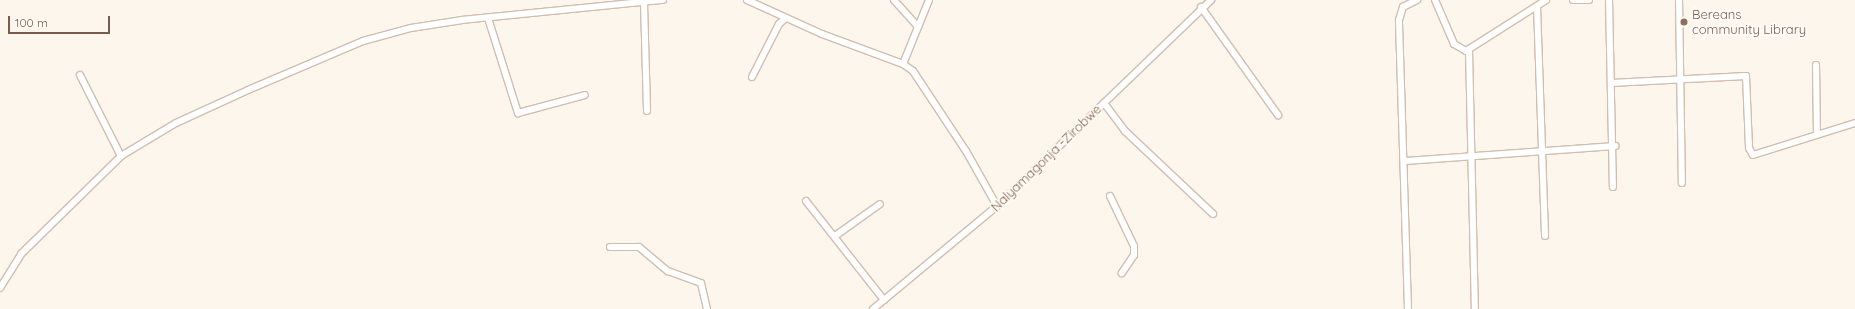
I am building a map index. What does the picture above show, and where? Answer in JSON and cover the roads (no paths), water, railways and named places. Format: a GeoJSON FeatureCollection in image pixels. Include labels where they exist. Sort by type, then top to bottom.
{"type":"FeatureCollection","features":[{"type":"Feature","properties":{"kind":"street"},"geometry":{"type":"LineString","coordinates":[[0,288],[21,254],[121,156],[176,123],[363,41],[411,28],[488,18],[663,0]]}},
{"type":"Feature","properties":{"kind":"street"},"geometry":{"type":"LineString","coordinates":[[746,0],[755,2],[786,18],[903,64],[913,72],[944,117],[997,206]]}},
{"type":"Feature","properties":{"kind":"street"},"geometry":{"type":"LineString","coordinates":[[894,0],[918,27]]}},
{"type":"Feature","properties":{"kind":"street"},"geometry":{"type":"LineString","coordinates":[[903,64],[929,0]]}},
{"type":"Feature","properties":{"kind":"street","name":"Nalyamagonja -Zirobwe"},"geometry":{"type":"LineString","coordinates":[[873,309],[997,206],[1201,7],[1211,0]]}},
{"type":"Feature","properties":{"kind":"street"},"geometry":{"type":"LineString","coordinates":[[1408,309],[1400,13],[1417,0]]}},
{"type":"Feature","properties":{"kind":"street"},"geometry":{"type":"LineString","coordinates":[[1435,0],[1454,44],[1461,50],[1470,50],[1546,0]]}},
{"type":"Feature","properties":{"kind":"street"},"geometry":{"type":"LineString","coordinates":[[1573,0],[1588,0]]}},
{"type":"Feature","properties":{"kind":"street"},"geometry":{"type":"LineString","coordinates":[[1610,0],[1611,83],[1614,146],[1613,187]]}},
{"type":"Feature","properties":{"kind":"street"},"geometry":{"type":"LineString","coordinates":[[1679,0],[1682,183]]}},
{"type":"Feature","properties":{"kind":"street"},"geometry":{"type":"LineString","coordinates":[[644,3],[647,111]]}},
{"type":"Feature","properties":{"kind":"street"},"geometry":{"type":"LineString","coordinates":[[1537,6],[1545,236]]}},
{"type":"Feature","properties":{"kind":"street"},"geometry":{"type":"LineString","coordinates":[[1201,7],[1278,115]]}},
{"type":"Feature","properties":{"kind":"street"},"geometry":{"type":"LineString","coordinates":[[488,18],[518,113],[585,95]]}},
{"type":"Feature","properties":{"kind":"street"},"geometry":{"type":"LineString","coordinates":[[752,77],[779,24],[786,18]]}},
{"type":"Feature","properties":{"kind":"street"},"geometry":{"type":"LineString","coordinates":[[1470,50],[1475,309]]}},
{"type":"Feature","properties":{"kind":"street"},"geometry":{"type":"LineString","coordinates":[[1816,65],[1817,134]]}},
{"type":"Feature","properties":{"kind":"street"},"geometry":{"type":"LineString","coordinates":[[80,75],[121,156]]}},
{"type":"Feature","properties":{"kind":"street"},"geometry":{"type":"LineString","coordinates":[[1611,83],[1681,82],[1727,76],[1748,77],[1749,148],[1753,155],[1855,123]]}},
{"type":"Feature","properties":{"kind":"street"},"geometry":{"type":"LineString","coordinates":[[1104,103],[1125,131],[1214,214]]}},
{"type":"Feature","properties":{"kind":"street"},"geometry":{"type":"LineString","coordinates":[[1405,161],[1614,146]]}},
{"type":"Feature","properties":{"kind":"street"},"geometry":{"type":"LineString","coordinates":[[1110,196],[1134,246],[1134,255],[1122,273]]}},
{"type":"Feature","properties":{"kind":"street"},"geometry":{"type":"LineString","coordinates":[[806,201],[884,300]]}},
{"type":"Feature","properties":{"kind":"street"},"geometry":{"type":"LineString","coordinates":[[835,236],[880,204]]}},
{"type":"Feature","properties":{"kind":"street"},"geometry":{"type":"LineString","coordinates":[[610,246],[639,247],[668,271],[701,283],[707,309]]}},
{"type":"Feature","properties":{"kind":"place","name":"Bereans community Library"},"geometry":{"type":"Point","coordinates":[1684,22]}}]}
